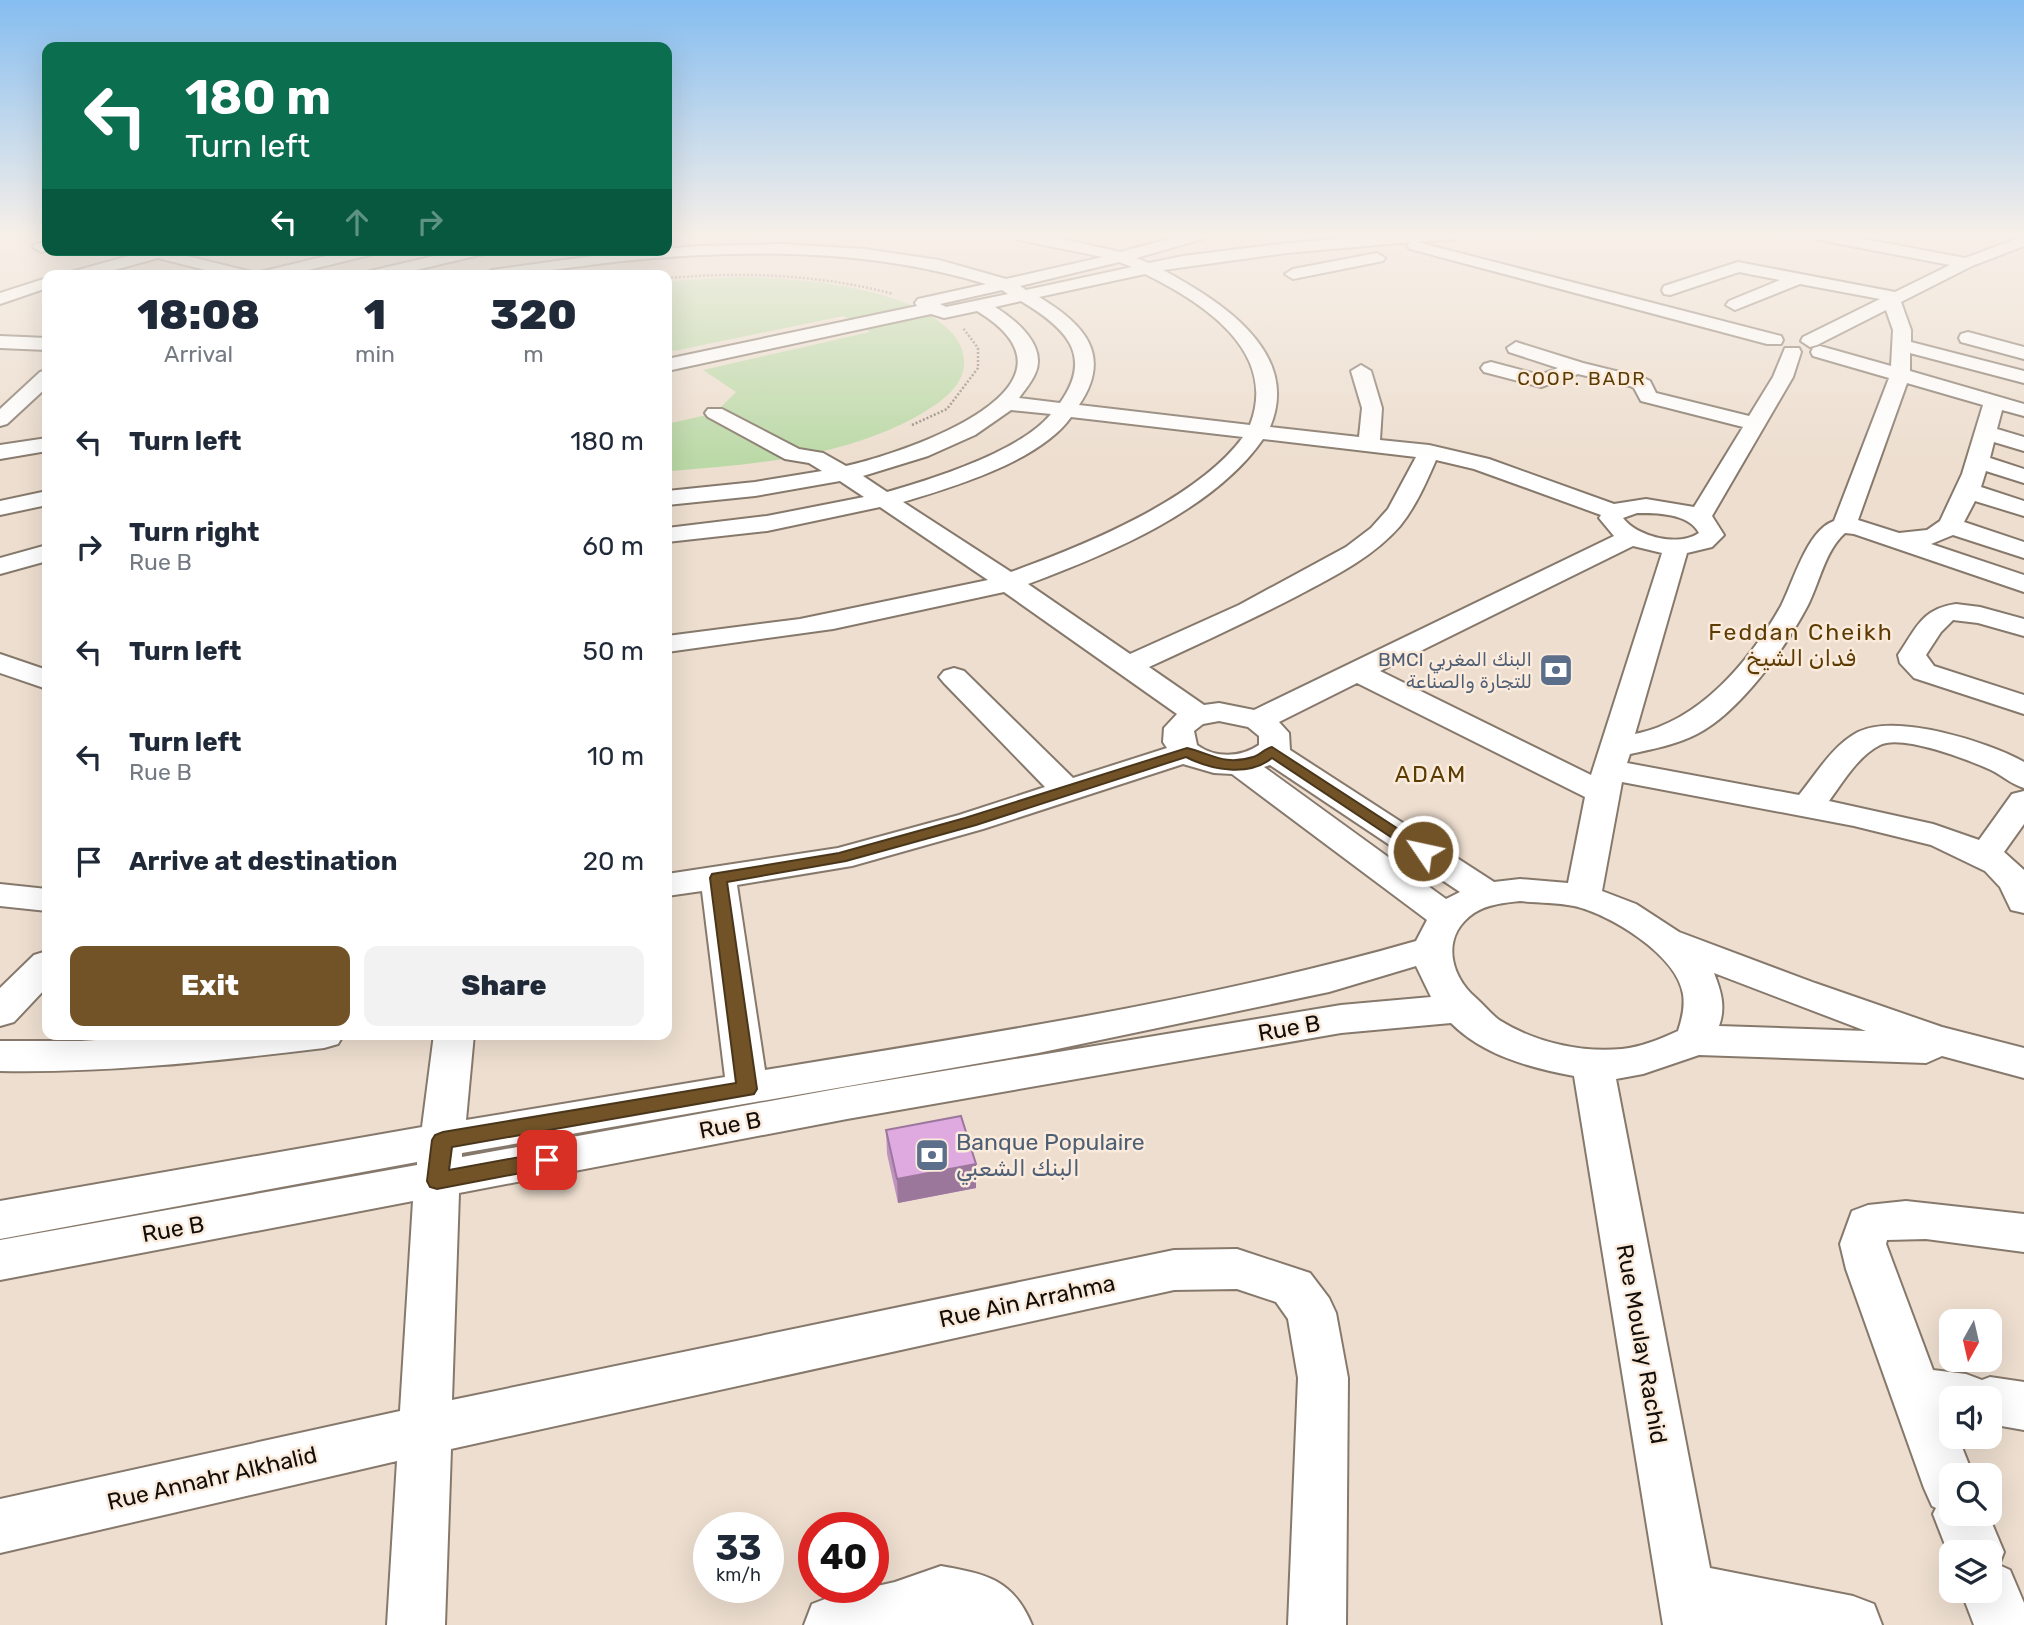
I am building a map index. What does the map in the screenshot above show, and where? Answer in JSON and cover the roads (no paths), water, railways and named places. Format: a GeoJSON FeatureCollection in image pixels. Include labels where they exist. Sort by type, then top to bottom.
{"type":"FeatureCollection","features":[{"type":"Feature","properties":{"kind":"street"},"geometry":{"type":"LineString","coordinates":[[672,364],[899,310]]}},
{"type":"Feature","properties":{"kind":"street"},"geometry":{"type":"LineString","coordinates":[[672,497],[789,485],[845,474],[905,457],[948,440],[982,422],[1007,403],[1022,384],[1028,365],[1026,348],[1017,332],[987,310]]}},
{"type":"Feature","properties":{"kind":"street"},"geometry":{"type":"LineString","coordinates":[[672,534],[768,524],[886,500],[946,481],[1001,458],[1038,436],[1067,409],[1083,382],[1085,371],[1082,350],[1064,322],[1047,310]]}},
{"type":"Feature","properties":{"kind":"street"},"geometry":{"type":"LineString","coordinates":[[672,644],[722,639],[863,617],[1008,582],[1123,534],[1176,505],[1233,462],[1258,431],[1266,402],[1265,374],[1252,345],[1230,318],[1216,310]]}},
{"type":"Feature","properties":{"kind":"street"},"geometry":{"type":"LineString","coordinates":[[1662,310],[2024,410]]}},
{"type":"Feature","properties":{"kind":"street"},"geometry":{"type":"LineString","coordinates":[[1699,518],[1799,346],[1870,310]]}},
{"type":"Feature","properties":{"kind":"street"},"geometry":{"type":"LineString","coordinates":[[1844,526],[1900,375],[1902,330],[1896,310]]}},
{"type":"Feature","properties":{"kind":"street"},"geometry":{"type":"LineString","coordinates":[[1947,333],[2024,352]]}},
{"type":"Feature","properties":{"kind":"street"},"geometry":{"type":"LineString","coordinates":[[1901,345],[1924,341],[2021,374]]}},
{"type":"Feature","properties":{"kind":"street"},"geometry":{"type":"LineString","coordinates":[[0,342],[42,344]]}},
{"type":"Feature","properties":{"kind":"street"},"geometry":{"type":"LineString","coordinates":[[1516,348],[1577,368],[1637,382],[1643,385],[1648,397],[1756,424]]}},
{"type":"Feature","properties":{"kind":"street"},"geometry":{"type":"LineString","coordinates":[[1490,368],[1541,381],[1577,368]]}},
{"type":"Feature","properties":{"kind":"street"},"geometry":{"type":"LineString","coordinates":[[1361,371],[1372,408],[1369,444]]}},
{"type":"Feature","properties":{"kind":"street"},"geometry":{"type":"LineString","coordinates":[[0,421],[42,381]]}},
{"type":"Feature","properties":{"kind":"street"},"geometry":{"type":"LineString","coordinates":[[1899,541],[1938,535],[1951,526],[1980,462],[1984,432],[1994,402]]}},
{"type":"Feature","properties":{"kind":"street"},"geometry":{"type":"LineString","coordinates":[[1007,403],[1429,452],[1480,464],[1615,512]]}},
{"type":"Feature","properties":{"kind":"street"},"geometry":{"type":"LineString","coordinates":[[715,413],[793,454],[815,458],[845,474],[1008,582],[1198,715]]}},
{"type":"Feature","properties":{"kind":"street"},"geometry":{"type":"LineString","coordinates":[[1984,432],[2024,444]]}},
{"type":"Feature","properties":{"kind":"street"},"geometry":{"type":"LineString","coordinates":[[0,452],[42,446]]}},
{"type":"Feature","properties":{"kind":"street"},"geometry":{"type":"LineString","coordinates":[[1128,666],[1274,598],[1328,569],[1366,543],[1390,522],[1403,504],[1429,452]]}},
{"type":"Feature","properties":{"kind":"street"},"geometry":{"type":"LineString","coordinates":[[1980,462],[2024,476]]}},
{"type":"Feature","properties":{"kind":"street"},"geometry":{"type":"LineString","coordinates":[[1966,490],[2024,509]]}},
{"type":"Feature","properties":{"kind":"street"},"geometry":{"type":"LineString","coordinates":[[1,508],[42,499]]}},
{"type":"Feature","properties":{"kind":"street"},"geometry":{"type":"LineString","coordinates":[[1653,506],[1678,510],[1699,518],[1711,529],[1712,535],[1701,543],[1677,546],[1632,537],[1613,524],[1611,518],[1623,508],[1653,506]]}},
{"type":"Feature","properties":{"kind":"street"},"geometry":{"type":"LineString","coordinates":[[1609,770],[1670,734],[1693,724],[1710,710],[1770,643],[1794,606],[1833,530],[1844,526],[1860,528],[2024,584]]}},
{"type":"Feature","properties":{"kind":"street"},"geometry":{"type":"LineString","coordinates":[[1951,526],[2024,550]]}},
{"type":"Feature","properties":{"kind":"street"},"geometry":{"type":"LineString","coordinates":[[1258,720],[1632,537]]}},
{"type":"Feature","properties":{"kind":"street"},"geometry":{"type":"LineString","coordinates":[[1583,897],[1609,770],[1677,546]]}},
{"type":"Feature","properties":{"kind":"street"},"geometry":{"type":"LineString","coordinates":[[0,566],[42,554]]}},
{"type":"Feature","properties":{"kind":"street"},"geometry":{"type":"LineString","coordinates":[[2024,628],[1970,613],[1950,612],[1938,618],[1912,655],[1914,663],[1924,672],[2024,705]]}},
{"type":"Feature","properties":{"kind":"street"},"geometry":{"type":"LineString","coordinates":[[1,665],[42,678]]}},
{"type":"Feature","properties":{"kind":"street"},"geometry":{"type":"LineString","coordinates":[[1356,671],[1609,770],[1887,822],[1985,855],[2001,867],[2021,891],[2024,902]]}},
{"type":"Feature","properties":{"kind":"street"},"geometry":{"type":"LineString","coordinates":[[954,677],[1066,790]]}},
{"type":"Feature","properties":{"kind":"street"},"geometry":{"type":"LineString","coordinates":[[1233,713],[1258,720],[1274,733],[1276,741],[1272,751],[1260,761],[1241,765],[1206,762],[1187,752],[1179,743],[1179,728],[1198,715],[1233,713]]}},
{"type":"Feature","properties":{"kind":"street"},"geometry":{"type":"LineString","coordinates":[[1807,807],[1855,746],[1874,735],[1896,732],[1920,735],[1998,762],[2024,778]]}},
{"type":"Feature","properties":{"kind":"street"},"geometry":{"type":"LineString","coordinates":[[1272,751],[1488,894]]}},
{"type":"Feature","properties":{"kind":"street"},"geometry":{"type":"LineString","coordinates":[[672,885],[840,858],[971,822],[1187,752]]}},
{"type":"Feature","properties":{"kind":"street"},"geometry":{"type":"LineString","coordinates":[[1241,765],[1439,933]]}},
{"type":"Feature","properties":{"kind":"street"},"geometry":{"type":"LineString","coordinates":[[1985,855],[2024,801]]}},
{"type":"Feature","properties":{"kind":"street"},"geometry":{"type":"LineString","coordinates":[[718,878],[747,1089]]}},
{"type":"Feature","properties":{"kind":"street"},"geometry":{"type":"LineString","coordinates":[[1972,1052],[1900,1046],[1694,1040],[1667,1052],[1614,1064],[1566,1061],[1510,1042],[1472,1019],[1438,978],[1439,933],[1460,905],[1488,894],[1520,890],[1583,897],[1634,917],[1670,942],[1832,1004],[1972,1052],[2024,1063]]}},
{"type":"Feature","properties":{"kind":"street"},"geometry":{"type":"LineString","coordinates":[[0,895],[42,899]]}},
{"type":"Feature","properties":{"kind":"street","name":"Rue B"},"geometry":{"type":"LineString","coordinates":[[0,1261],[747,1089],[1038,1039],[1316,982],[1439,933]]}},
{"type":"Feature","properties":{"kind":"street"},"geometry":{"type":"LineString","coordinates":[[1670,942],[1699,984],[1703,1013],[1694,1040]]}},
{"type":"Feature","properties":{"kind":"street"},"geometry":{"type":"LineString","coordinates":[[0,1012],[42,969]]}},
{"type":"Feature","properties":{"kind":"street","name":"Rue B"},"geometry":{"type":"LineString","coordinates":[[0,1220],[847,1103],[1328,1021],[1463,1009]]}},
{"type":"Feature","properties":{"kind":"street"},"geometry":{"type":"LineString","coordinates":[[0,1055],[75,1057],[154,1053],[270,1040]]}},
{"type":"Feature","properties":{"kind":"street"},"geometry":{"type":"LineString","coordinates":[[416,1625],[440,1160],[453,1040]]}},
{"type":"Feature","properties":{"kind":"street","name":"Rue Moulay Rachid"},"geometry":{"type":"LineString","coordinates":[[1592,1063],[1689,1609]]}},
{"type":"Feature","properties":{"kind":"street"},"geometry":{"type":"LineString","coordinates":[[1942,1463],[1866,1257],[1863,1244],[1868,1224],[1888,1220],[1912,1221],[2024,1233]]}},
{"type":"Feature","properties":{"kind":"street","name":"Rue Ain Arrahma"},"geometry":{"type":"LineString","coordinates":[[425,1430],[1174,1270],[1237,1269],[1293,1287],[1312,1313],[1323,1378],[1317,1625]]}},
{"type":"Feature","properties":{"kind":"street"},"geometry":{"type":"LineString","coordinates":[[1915,1391],[1939,1394]]}},
{"type":"Feature","properties":{"kind":"street"},"geometry":{"type":"LineString","coordinates":[[2002,1403],[2024,1406]]}},
{"type":"Feature","properties":{"kind":"street","name":"Rue Annahr Alkhalid"},"geometry":{"type":"LineString","coordinates":[[0,1526],[425,1430]]}},
{"type":"Feature","properties":{"kind":"street"},"geometry":{"type":"LineString","coordinates":[[833,1625],[895,1611],[940,1595],[980,1602],[1003,1625]]}},
{"type":"Feature","properties":{"kind":"street"},"geometry":{"type":"LineString","coordinates":[[1995,1603],[2003,1625]]}},
{"type":"Feature","properties":{"kind":"street"},"geometry":{"type":"LineString","coordinates":[[1689,1609],[1853,1625]]}},
{"type":"Feature","properties":{"kind":"place","name":"BMCI البنك المغربي للتجارة والصناعة"},"geometry":{"type":"Point","coordinates":[1556,670]}},
{"type":"Feature","properties":{"kind":"place","name":"Banque Populaire البنك الشعبي"},"geometry":{"type":"Point","coordinates":[932,1155]}},
{"type":"Feature","properties":{"kind":"district","name":"COOP. BADR"},"geometry":{"type":"Point","coordinates":[1582,378]}},
{"type":"Feature","properties":{"kind":"district","name":"Feddan Cheikh فدان الشيخ"},"geometry":{"type":"Point","coordinates":[1801,645]}},
{"type":"Feature","properties":{"kind":"district","name":"ADAM"},"geometry":{"type":"Point","coordinates":[1431,774]}}]}
